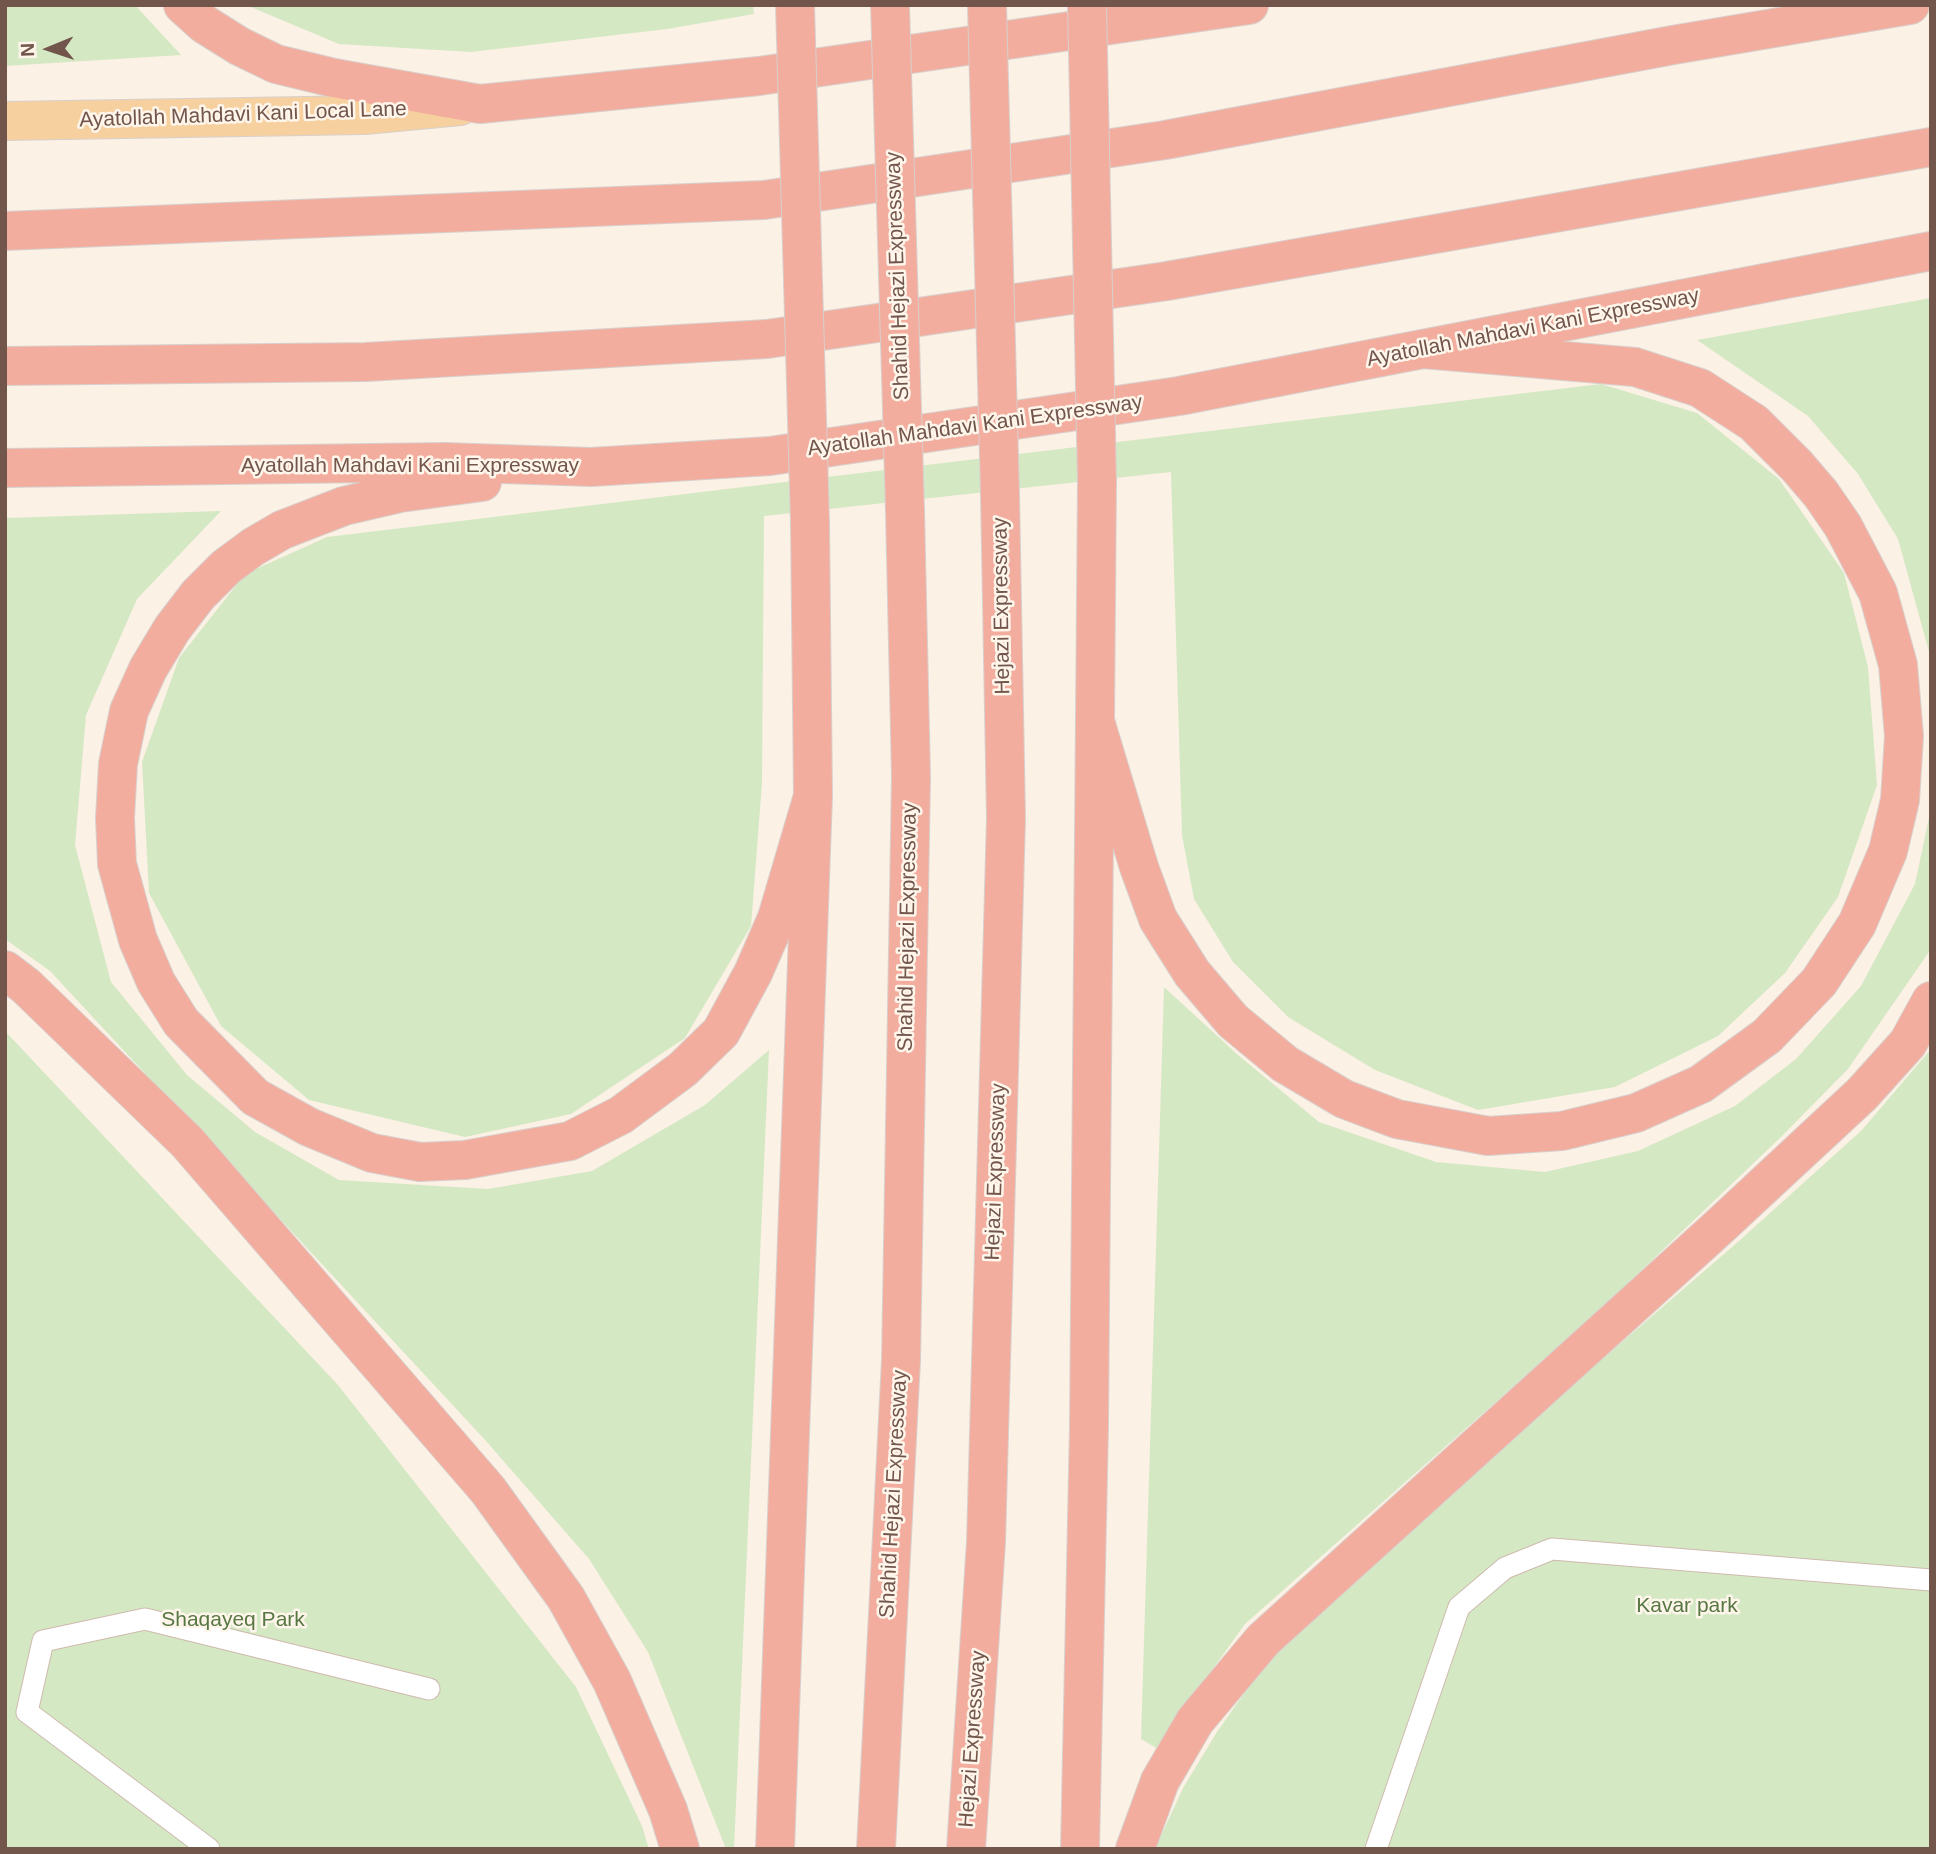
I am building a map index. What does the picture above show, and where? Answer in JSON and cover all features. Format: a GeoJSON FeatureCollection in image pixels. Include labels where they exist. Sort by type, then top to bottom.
{"type":"FeatureCollection","features":[{"type":"Feature","properties":{"kind":"highway"},"geometry":{"type":"LineString","coordinates":[[183,5],[204,24],[239,46],[276,64],[334,78],[480,104],[759,76],[1249,5]]}},
{"type":"Feature","properties":{"kind":"highway"},"geometry":{"type":"LineString","coordinates":[[775,1849],[813,796],[810,523],[795,5]]}},
{"type":"Feature","properties":{"kind":"highway","name":"Shahid Hejazi Expressway"},"geometry":{"type":"LineString","coordinates":[[876,1849],[901,1360],[911,777],[890,5]]}},
{"type":"Feature","properties":{"kind":"highway","name":"Hejazi Expressway"},"geometry":{"type":"LineString","coordinates":[[966,1849],[986,1542],[1006,832],[987,5]]}},
{"type":"Feature","properties":{"kind":"highway"},"geometry":{"type":"LineString","coordinates":[[1080,1849],[1089,1426],[1097,482],[1087,5]]}},
{"type":"Feature","properties":{"kind":"highway"},"geometry":{"type":"LineString","coordinates":[[5,231],[764,200],[1165,140],[1673,45],[1910,5]]}},
{"type":"Feature","properties":{"kind":"highway"},"geometry":{"type":"LineString","coordinates":[[5,366],[366,362],[767,339],[1167,281],[1931,147]]}},
{"type":"Feature","properties":{"kind":"highway","name":"Ayatollah Mahdavi Kani Expressway"},"geometry":{"type":"LineString","coordinates":[[5,468],[444,462],[591,467],[770,456],[1179,396],[1931,251]]}},
{"type":"Feature","properties":{"kind":"highway"},"geometry":{"type":"LineString","coordinates":[[1095,721],[1139,867],[1158,919],[1192,973],[1233,1021],[1285,1064],[1344,1099],[1397,1119],[1489,1136],[1562,1131],[1636,1113],[1701,1084],[1767,1036],[1819,982],[1857,924],[1888,851],[1900,800],[1904,736],[1898,665],[1878,593],[1843,526],[1805,475],[1754,423],[1700,388],[1635,367],[1423,349]]}},
{"type":"Feature","properties":{"kind":"highway"},"geometry":{"type":"LineString","coordinates":[[591,467],[400,494],[344,506],[311,517],[253,547],[226,567],[198,595],[172,629],[148,668],[129,711],[118,764],[115,818],[117,864],[138,940],[156,982],[181,1022],[255,1097],[309,1127],[372,1153],[420,1162],[465,1160],[570,1140],[621,1115],[683,1069],[721,1032],[753,973],[777,918],[813,796]]}},
{"type":"Feature","properties":{"kind":"highway"},"geometry":{"type":"LineString","coordinates":[[5,970],[26,986],[187,1142],[488,1490],[566,1598],[612,1681],[668,1810],[680,1849]]}},
{"type":"Feature","properties":{"kind":"highway"},"geometry":{"type":"LineString","coordinates":[[1135,1849],[1160,1781],[1195,1721],[1263,1640],[1862,1094],[1908,1043],[1931,1001]]}},
{"type":"Feature","properties":{"kind":"main road","name":"Ayatollah Mahdavi Kani Local Lane"},"geometry":{"type":"LineString","coordinates":[[5,121],[365,115],[480,104]]}},
{"type":"Feature","properties":{"kind":"lane"},"geometry":{"type":"LineString","coordinates":[[1376,1849],[1459,1607],[1505,1568],[1552,1549],[1931,1580]]}},
{"type":"Feature","properties":{"kind":"lane"},"geometry":{"type":"LineString","coordinates":[[209,1849],[27,1712],[43,1641],[145,1619],[429,1689]]}},
{"type":"Feature","properties":{"kind":"green space"},"geometry":{"type":"Polygon","coordinates":[[[5,5],[135,5],[181,55],[5,66],[5,5]]]}},
{"type":"Feature","properties":{"kind":"green space"},"geometry":{"type":"Polygon","coordinates":[[[246,5],[753,5],[754,14],[667,29],[471,52],[339,44],[246,5]]]}},
{"type":"Feature","properties":{"kind":"green space"},"geometry":{"type":"Polygon","coordinates":[[[1931,298],[1931,659],[1898,539],[1858,474],[1808,416],[1697,340],[1931,298]]]}},
{"type":"Feature","properties":{"kind":"green space"},"geometry":{"type":"Polygon","coordinates":[[[1601,384],[1697,413],[1779,479],[1844,573],[1868,667],[1877,785],[1838,897],[1785,973],[1718,1036],[1615,1087],[1478,1110],[1375,1070],[1288,1017],[1233,962],[1194,899],[1182,835],[1171,472],[764,516],[762,783],[751,926],[685,1038],[571,1114],[465,1137],[309,1100],[221,1026],[149,893],[142,762],[179,658],[245,574],[327,537],[1601,384]]]}},
{"type":"Feature","properties":{"kind":"green space"},"geometry":{"type":"Polygon","coordinates":[[[221,511],[137,599],[86,715],[75,845],[111,982],[187,1075],[255,1132],[339,1180],[488,1189],[592,1171],[705,1105],[769,1050],[734,1849],[726,1849],[648,1652],[589,1559],[486,1441],[50,971],[5,939],[5,518],[221,511]]]}},
{"type":"Feature","properties":{"kind":"green space"},"geometry":{"type":"Polygon","coordinates":[[[1931,808],[1931,949],[1848,1069],[1602,1308],[1245,1624],[1156,1748],[1141,1739],[1164,987],[1238,1055],[1319,1122],[1436,1162],[1545,1172],[1638,1151],[1735,1106],[1796,1059],[1861,986],[1915,884],[1931,808]]]}},
{"type":"Feature","properties":{"kind":"green space","name":"Shaqayeq Park"},"geometry":{"type":"Polygon","coordinates":[[[5,1031],[338,1385],[576,1687],[642,1826],[649,1849],[5,1849],[5,1031]]]}},
{"type":"Feature","properties":{"kind":"green space","name":"Kavar park"},"geometry":{"type":"Polygon","coordinates":[[[1931,1049],[1931,1849],[1155,1849],[1183,1788],[1217,1732],[1252,1682],[1298,1629],[1862,1130],[1931,1049]]]}}]}
